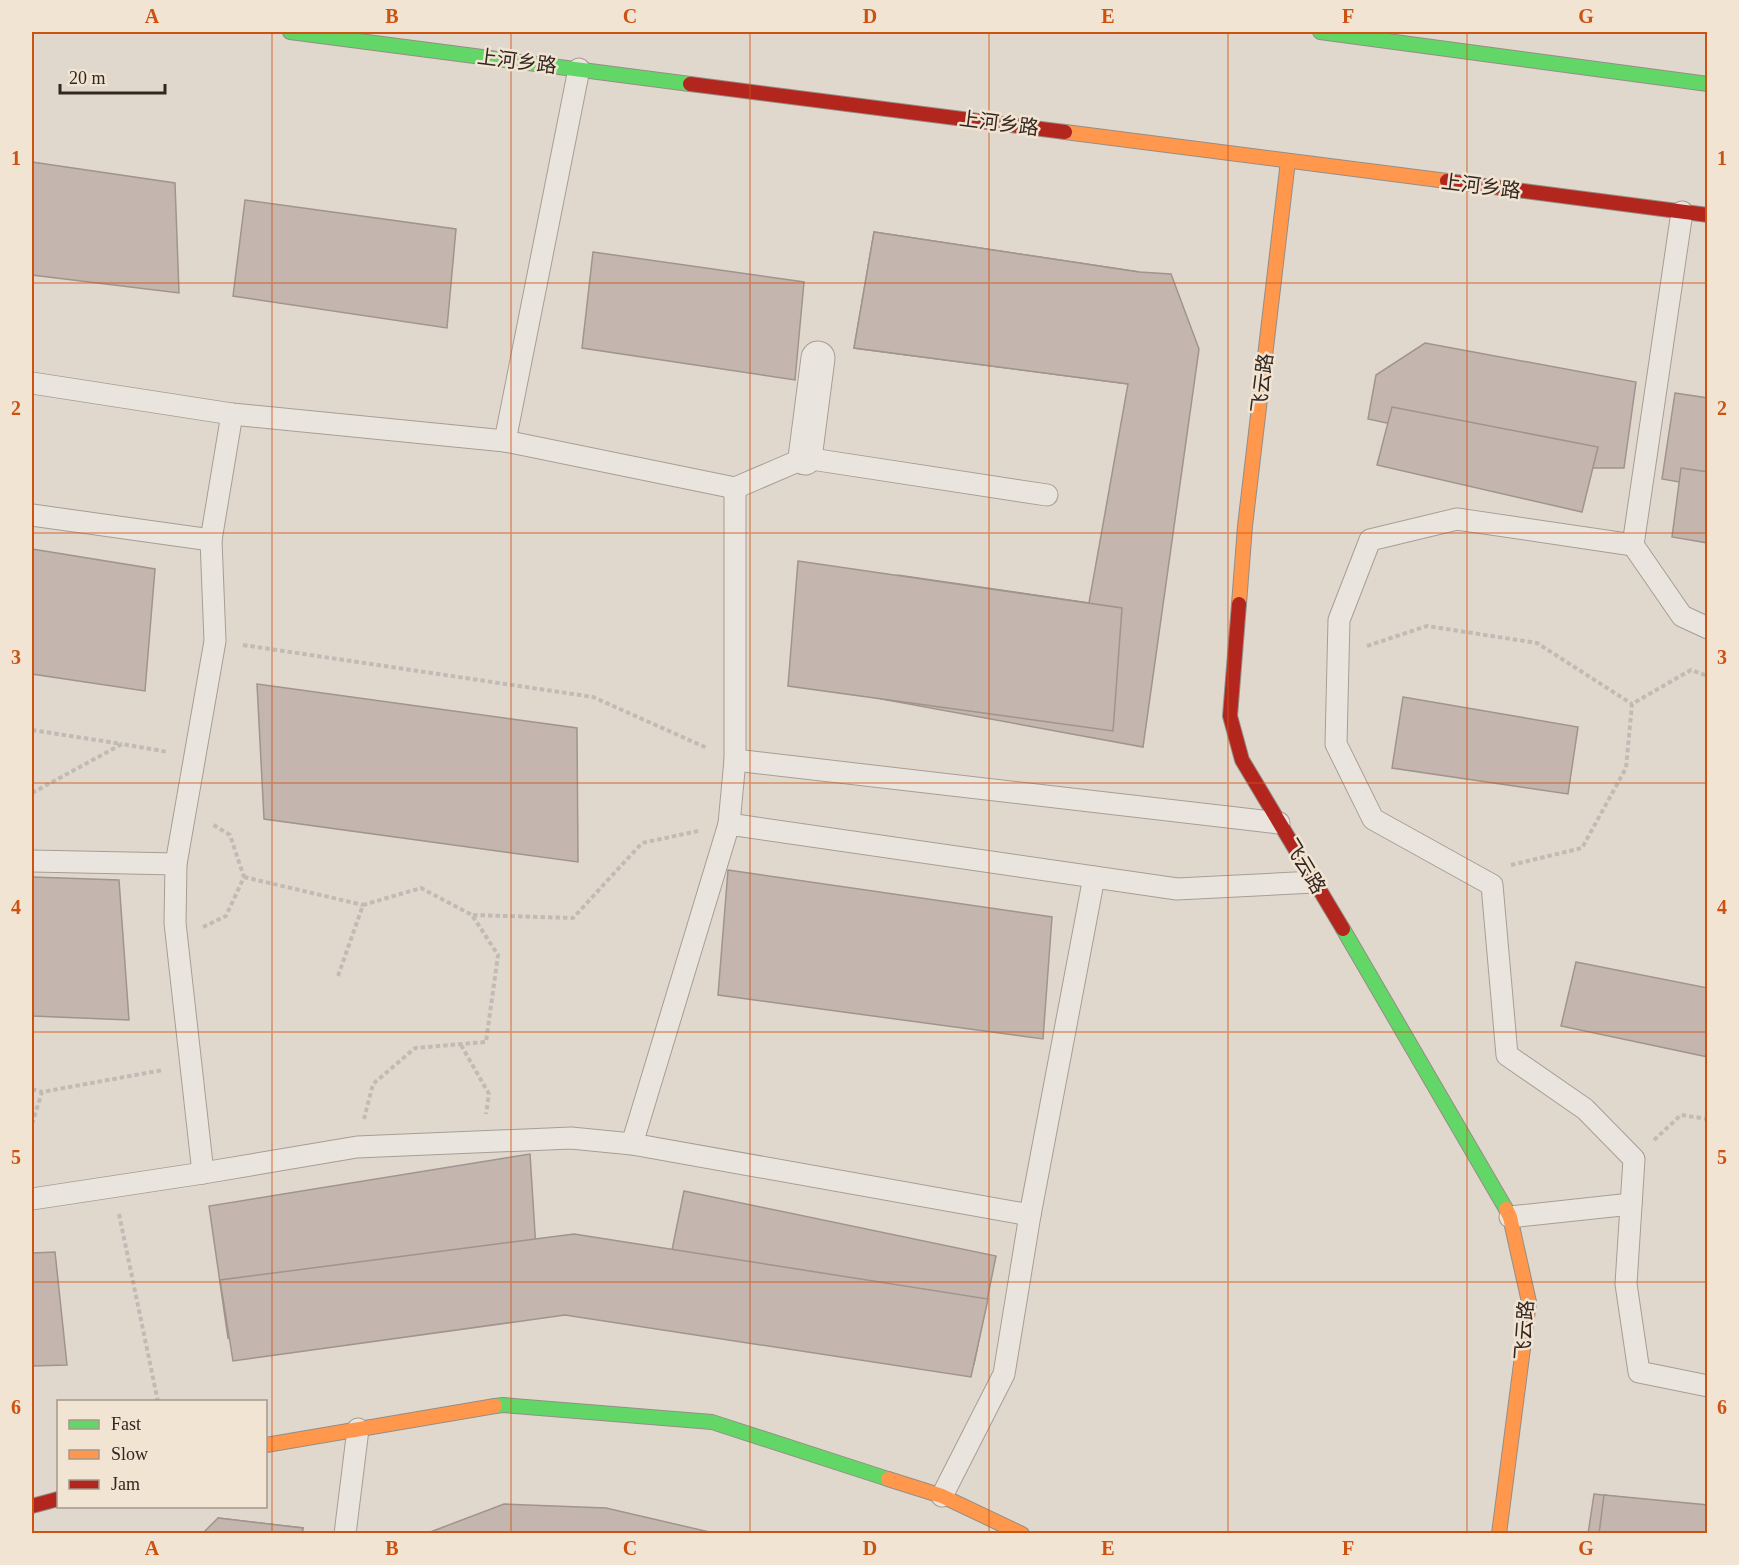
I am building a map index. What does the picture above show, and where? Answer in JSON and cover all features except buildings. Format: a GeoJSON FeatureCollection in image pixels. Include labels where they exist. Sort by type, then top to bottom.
{"type":"FeatureCollection","features":[{"type":"Feature","properties":{"kind":"street","name":"上河乡路"},"geometry":{"type":"LineString","coordinates":[[290,32],[1707,215]]}},
{"type":"Feature","properties":{"kind":"street"},"geometry":{"type":"LineString","coordinates":[[1320,32],[1707,84]]}},
{"type":"Feature","properties":{"kind":"street","name":"飞云路"},"geometry":{"type":"LineString","coordinates":[[1288,161],[1245,526],[1230,716],[1242,760],[1510,1217],[1529,1302],[1499,1533]]}},
{"type":"Feature","properties":{"kind":"street"},"geometry":{"type":"LineString","coordinates":[[805,458],[818,358]]}},
{"type":"Feature","properties":{"kind":"street"},"geometry":{"type":"LineString","coordinates":[[267,1445],[503,1405],[712,1422],[942,1496],[1022,1533]]}},
{"type":"Feature","properties":{"kind":"street"},"geometry":{"type":"LineString","coordinates":[[32,1506],[57,1499]]}},
{"type":"Feature","properties":{"kind":"lane"},"geometry":{"type":"LineString","coordinates":[[505,441],[579,69]]}},
{"type":"Feature","properties":{"kind":"lane"},"geometry":{"type":"LineString","coordinates":[[1682,212],[1633,545],[1682,616],[1707,628]]}},
{"type":"Feature","properties":{"kind":"lane"},"geometry":{"type":"LineString","coordinates":[[32,383],[232,414],[505,441],[735,488],[805,458],[1047,495]]}},
{"type":"Feature","properties":{"kind":"lane"},"geometry":{"type":"LineString","coordinates":[[202,1173],[175,923],[176,864],[215,640],[211,540],[232,414]]}},
{"type":"Feature","properties":{"kind":"lane"},"geometry":{"type":"LineString","coordinates":[[632,1144],[729,824],[735,760],[735,488]]}},
{"type":"Feature","properties":{"kind":"lane"},"geometry":{"type":"LineString","coordinates":[[32,515],[211,540]]}},
{"type":"Feature","properties":{"kind":"lane"},"geometry":{"type":"LineString","coordinates":[[1633,545],[1457,519],[1370,540],[1339,620],[1336,744],[1373,819],[1492,885],[1507,1055],[1585,1109],[1634,1159],[1626,1284],[1639,1372],[1707,1386]]}},
{"type":"Feature","properties":{"kind":"lane"},"geometry":{"type":"LineString","coordinates":[[735,760],[1279,823]]}},
{"type":"Feature","properties":{"kind":"lane"},"geometry":{"type":"LineString","coordinates":[[729,824],[1177,889],[1314,882]]}},
{"type":"Feature","properties":{"kind":"lane"},"geometry":{"type":"LineString","coordinates":[[32,861],[176,864]]}},
{"type":"Feature","properties":{"kind":"lane"},"geometry":{"type":"LineString","coordinates":[[942,1496],[1004,1374],[1030,1215],[1094,878]]}},
{"type":"Feature","properties":{"kind":"lane"},"geometry":{"type":"LineString","coordinates":[[32,1199],[357,1147],[571,1138],[632,1144],[1030,1215]]}},
{"type":"Feature","properties":{"kind":"lane"},"geometry":{"type":"LineString","coordinates":[[1510,1217],[1631,1204]]}},
{"type":"Feature","properties":{"kind":"lane"},"geometry":{"type":"LineString","coordinates":[[345,1533],[358,1430]]}},
{"type":"Feature","properties":{"kind":"path"},"geometry":{"type":"LineString","coordinates":[[1338,655],[1427,626],[1537,644],[1632,704]]}},
{"type":"Feature","properties":{"kind":"path"},"geometry":{"type":"LineString","coordinates":[[215,640],[593,697],[735,760]]}},
{"type":"Feature","properties":{"kind":"path"},"geometry":{"type":"LineString","coordinates":[[1632,704],[1691,670],[1707,676]]}},
{"type":"Feature","properties":{"kind":"path"},"geometry":{"type":"LineString","coordinates":[[1472,874],[1582,848],[1626,768],[1632,704]]}},
{"type":"Feature","properties":{"kind":"path"},"geometry":{"type":"LineString","coordinates":[[32,730],[195,757]]}},
{"type":"Feature","properties":{"kind":"path"},"geometry":{"type":"LineString","coordinates":[[32,793],[122,744]]}},
{"type":"Feature","properties":{"kind":"path"},"geometry":{"type":"LineString","coordinates":[[177,939],[226,916],[244,877],[230,836],[186,807]]}},
{"type":"Feature","properties":{"kind":"path"},"geometry":{"type":"LineString","coordinates":[[244,877],[363,905],[421,888],[472,915],[573,918],[642,843],[729,824]]}},
{"type":"Feature","properties":{"kind":"path"},"geometry":{"type":"LineString","coordinates":[[338,976],[363,905]]}},
{"type":"Feature","properties":{"kind":"path"},"geometry":{"type":"LineString","coordinates":[[357,1147],[373,1084],[415,1048],[486,1042],[498,955],[472,915]]}},
{"type":"Feature","properties":{"kind":"path"},"geometry":{"type":"LineString","coordinates":[[461,1045],[489,1094],[481,1142]]}},
{"type":"Feature","properties":{"kind":"path"},"geometry":{"type":"LineString","coordinates":[[32,1089],[42,1092],[190,1065]]}},
{"type":"Feature","properties":{"kind":"path"},"geometry":{"type":"LineString","coordinates":[[32,1124],[42,1092]]}},
{"type":"Feature","properties":{"kind":"path"},"geometry":{"type":"LineString","coordinates":[[1634,1159],[1681,1115],[1707,1119]]}},
{"type":"Feature","properties":{"kind":"path"},"geometry":{"type":"LineString","coordinates":[[113,1186],[158,1400]]}},
{"type":"Feature","properties":{"kind":"traffic: fast"},"geometry":{"type":"LineString","coordinates":[[290,32],[690,84]]}},
{"type":"Feature","properties":{"kind":"traffic: fast"},"geometry":{"type":"LineString","coordinates":[[1320,32],[1708,84]]}},
{"type":"Feature","properties":{"kind":"traffic: fast"},"geometry":{"type":"LineString","coordinates":[[1343,929],[1506,1209]]}},
{"type":"Feature","properties":{"kind":"traffic: fast"},"geometry":{"type":"LineString","coordinates":[[495,1406],[712,1422],[888,1479]]}},
{"type":"Feature","properties":{"kind":"traffic: slow"},"geometry":{"type":"LineString","coordinates":[[1065,132],[1447,181]]}},
{"type":"Feature","properties":{"kind":"traffic: slow"},"geometry":{"type":"LineString","coordinates":[[1239,604],[1245,526],[1288,161]]}},
{"type":"Feature","properties":{"kind":"traffic: slow"},"geometry":{"type":"LineString","coordinates":[[1499,1534],[1529,1302],[1510,1217],[1506,1209]]}},
{"type":"Feature","properties":{"kind":"traffic: slow"},"geometry":{"type":"LineString","coordinates":[[267,1445],[495,1406]]}},
{"type":"Feature","properties":{"kind":"traffic: slow"},"geometry":{"type":"LineString","coordinates":[[888,1479],[942,1496],[1022,1534]]}},
{"type":"Feature","properties":{"kind":"traffic: jam"},"geometry":{"type":"LineString","coordinates":[[690,84],[1065,132]]}},
{"type":"Feature","properties":{"kind":"traffic: jam"},"geometry":{"type":"LineString","coordinates":[[1447,181],[1708,215]]}},
{"type":"Feature","properties":{"kind":"traffic: jam"},"geometry":{"type":"LineString","coordinates":[[1239,604],[1230,716],[1242,760],[1343,929]]}},
{"type":"Feature","properties":{"kind":"traffic: jam"},"geometry":{"type":"LineString","coordinates":[[32,1506],[57,1499]]}}]}
